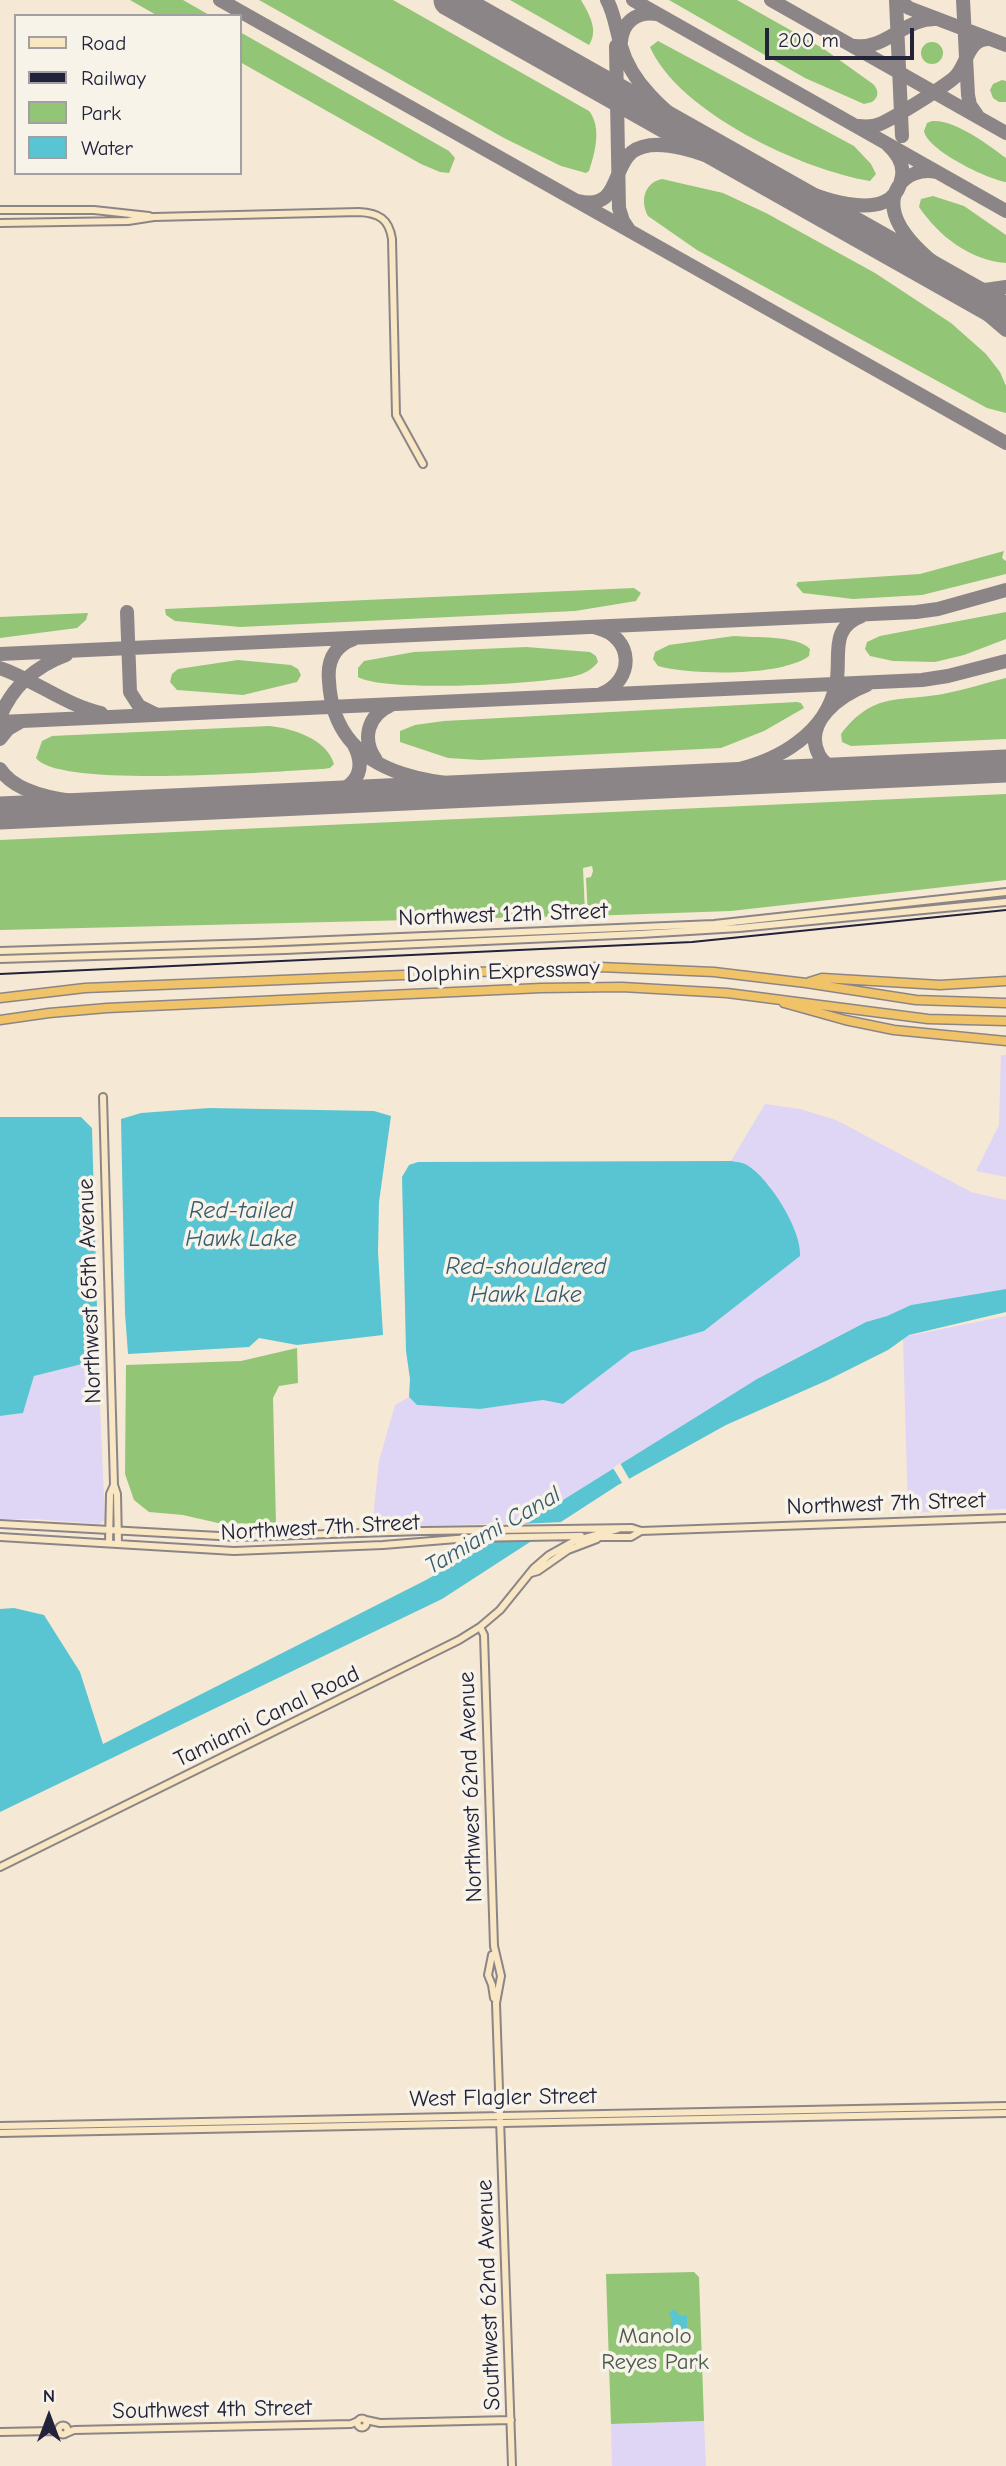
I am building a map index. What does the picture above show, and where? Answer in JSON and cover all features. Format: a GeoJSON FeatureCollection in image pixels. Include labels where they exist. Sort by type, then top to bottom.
{"type":"FeatureCollection","features":[{"type":"Feature","properties":{"kind":"highway","name":"Dolphin Expressway"},"geometry":{"type":"LineString","coordinates":[[0,998],[85,988],[586,968],[691,971],[806,983],[916,1000],[1006,1003]]}},
{"type":"Feature","properties":{"kind":"highway"},"geometry":{"type":"LineString","coordinates":[[806,983],[822,978],[940,985],[1006,981]]}},
{"type":"Feature","properties":{"kind":"highway","name":"Dolphin Expressway"},"geometry":{"type":"LineString","coordinates":[[0,1020],[96,1009],[568,987],[657,988],[761,997],[928,1019],[1006,1021]]}},
{"type":"Feature","properties":{"kind":"highway"},"geometry":{"type":"LineString","coordinates":[[761,997],[894,1030],[1006,1041]]}},
{"type":"Feature","properties":{"kind":"highway"},"geometry":{"type":"LineString","coordinates":[[0,1026],[30,1015]]}},
{"type":"Feature","properties":{"kind":"main road"},"geometry":{"type":"LineString","coordinates":[[0,210],[94,210],[154,217]]}},
{"type":"Feature","properties":{"kind":"main road"},"geometry":{"type":"LineString","coordinates":[[0,223],[128,222],[154,217],[359,212],[373,213],[385,219],[392,239],[397,415],[423,464]]}},
{"type":"Feature","properties":{"kind":"main road","name":"Northwest 12th Street"},"geometry":{"type":"LineString","coordinates":[[0,951],[714,924],[1004,893]]}},
{"type":"Feature","properties":{"kind":"main road","name":"Northwest 12th Street"},"geometry":{"type":"LineString","coordinates":[[0,958],[271,951],[640,934],[738,928],[1006,902]]}},
{"type":"Feature","properties":{"kind":"main road","name":"Northwest 65th Avenue"},"geometry":{"type":"LineString","coordinates":[[103,1097],[114,1485],[110,1494],[118,1544]]}},
{"type":"Feature","properties":{"kind":"main road","name":"Northwest 7th Street"},"geometry":{"type":"LineString","coordinates":[[0,1524],[237,1537],[620,1527],[641,1531],[1006,1518]]}},
{"type":"Feature","properties":{"kind":"main road"},"geometry":{"type":"LineString","coordinates":[[584,1537],[612,1532],[620,1527]]}},
{"type":"Feature","properties":{"kind":"main road","name":"Northwest 65th Avenue"},"geometry":{"type":"LineString","coordinates":[[109,1543],[114,1530]]}},
{"type":"Feature","properties":{"kind":"main road","name":"Northwest 7th Street"},"geometry":{"type":"LineString","coordinates":[[0,1537],[234,1551],[375,1546],[496,1537],[631,1537],[641,1531]]}},
{"type":"Feature","properties":{"kind":"main road","name":"Tamiami Canal Road"},"geometry":{"type":"LineString","coordinates":[[0,1867],[409,1666],[480,1627],[506,1604],[538,1563],[584,1537]]}},
{"type":"Feature","properties":{"kind":"main road","name":"Tamiami Canal Road"},"geometry":{"type":"LineString","coordinates":[[531,1573],[568,1550],[602,1538]]}},
{"type":"Feature","properties":{"kind":"main road","name":"Northwest 62nd Avenue"},"geometry":{"type":"LineString","coordinates":[[480,1627],[484,1635],[494,1946],[491,1970]]}},
{"type":"Feature","properties":{"kind":"main road","name":"Northwest 62nd Avenue"},"geometry":{"type":"LineString","coordinates":[[494,1946],[499,1970]]}},
{"type":"Feature","properties":{"kind":"main road"},"geometry":{"type":"LineString","coordinates":[[496,2003],[488,1975],[491,1970],[499,1970],[501,1976],[496,2003],[500,2119]]}},
{"type":"Feature","properties":{"kind":"main road"},"geometry":{"type":"LineString","coordinates":[[491,1981],[499,1980]]}},
{"type":"Feature","properties":{"kind":"main road","name":"West Flagler Street"},"geometry":{"type":"LineString","coordinates":[[0,2133],[1006,2106]]}},
{"type":"Feature","properties":{"kind":"main road","name":"West Flagler Street"},"geometry":{"type":"LineString","coordinates":[[0,2126],[1006,2113]]}},
{"type":"Feature","properties":{"kind":"main road","name":"Southwest 62nd Avenue"},"geometry":{"type":"LineString","coordinates":[[500,2119],[512,2466]]}},
{"type":"Feature","properties":{"kind":"main road","name":"Southwest 4th Street"},"geometry":{"type":"LineString","coordinates":[[0,2432],[511,2420]]}},
{"type":"Feature","properties":{"kind":"shaded area"},"geometry":{"type":"Polygon","coordinates":[[[1001,1055],[1006,1055],[1006,1177],[976,1171],[999,1125],[1001,1055]]]}},
{"type":"Feature","properties":{"kind":"shaded area"},"geometry":{"type":"Polygon","coordinates":[[[765,1104],[800,1109],[836,1120],[971,1192],[1006,1200],[1006,1289],[911,1305],[866,1322],[757,1379],[526,1523],[378,1527],[374,1523],[374,1508],[379,1461],[395,1405],[409,1397],[417,1405],[479,1409],[543,1400],[563,1404],[631,1352],[704,1331],[795,1232],[769,1185],[744,1163],[731,1161],[765,1104]]]}},
{"type":"Feature","properties":{"kind":"shaded area"},"geometry":{"type":"Polygon","coordinates":[[[1006,1316],[1006,1509],[908,1513],[903,1337],[1006,1316]]]}},
{"type":"Feature","properties":{"kind":"shaded area"},"geometry":{"type":"Polygon","coordinates":[[[92,1357],[98,1361],[105,1520],[99,1524],[0,1519],[0,1416],[23,1413],[34,1376],[89,1362],[92,1357]]]}},
{"type":"Feature","properties":{"kind":"shaded area"},"geometry":{"type":"Polygon","coordinates":[[[704,2421],[706,2466],[612,2466],[611,2424],[704,2421]]]}},
{"type":"Feature","properties":{"kind":"green space"},"geometry":{"type":"Polygon","coordinates":[[[130,0],[183,0],[208,14],[154,14],[130,0]]]}},
{"type":"Feature","properties":{"kind":"green space"},"geometry":{"type":"Polygon","coordinates":[[[259,0],[393,0],[589,111],[596,132],[589,171],[586,173],[561,166],[504,138],[259,0]]]}},
{"type":"Feature","properties":{"kind":"green space"},"geometry":{"type":"Polygon","coordinates":[[[510,0],[581,0],[593,28],[589,45],[510,0]]]}},
{"type":"Feature","properties":{"kind":"green space"},"geometry":{"type":"Polygon","coordinates":[[[669,0],[737,0],[824,49],[873,84],[877,96],[872,102],[864,104],[805,78],[669,0]]]}},
{"type":"Feature","properties":{"kind":"green space"},"geometry":{"type":"Polygon","coordinates":[[[242,33],[449,151],[455,158],[449,173],[421,164],[242,63],[242,33]]]}},
{"type":"Feature","properties":{"kind":"green space"},"geometry":{"type":"Polygon","coordinates":[[[658,41],[854,146],[871,164],[876,174],[870,181],[842,175],[811,165],[746,135],[687,94],[665,71],[650,47],[658,41]]]}},
{"type":"Feature","properties":{"kind":"green space"},"geometry":{"type":"Polygon","coordinates":[[[928,42],[936,42],[943,49],[943,57],[936,64],[928,64],[921,57],[921,49],[928,42]]]}},
{"type":"Feature","properties":{"kind":"green space"},"geometry":{"type":"Polygon","coordinates":[[[1006,81],[1006,102],[993,98],[990,90],[993,84],[1006,81]]]}},
{"type":"Feature","properties":{"kind":"green space"},"geometry":{"type":"Polygon","coordinates":[[[941,121],[961,128],[1006,158],[1006,182],[972,170],[935,147],[924,131],[927,123],[941,121]]]}},
{"type":"Feature","properties":{"kind":"green space"},"geometry":{"type":"Polygon","coordinates":[[[662,179],[723,193],[766,213],[875,273],[951,323],[986,354],[1000,372],[1006,386],[1006,413],[987,408],[697,250],[648,216],[644,204],[645,193],[651,184],[662,179]]]}},
{"type":"Feature","properties":{"kind":"green space"},"geometry":{"type":"Polygon","coordinates":[[[933,196],[964,206],[1006,235],[1006,263],[967,252],[936,228],[919,207],[921,199],[933,196]]]}},
{"type":"Feature","properties":{"kind":"green space"},"geometry":{"type":"Polygon","coordinates":[[[1004,551],[1002,558],[1006,561],[1006,574],[922,595],[853,599],[803,593],[796,585],[798,582],[920,574],[1004,551]]]}},
{"type":"Feature","properties":{"kind":"green space"},"geometry":{"type":"Polygon","coordinates":[[[634,588],[641,593],[636,601],[575,611],[240,627],[175,621],[166,615],[165,609],[634,588]]]}},
{"type":"Feature","properties":{"kind":"green space"},"geometry":{"type":"Polygon","coordinates":[[[1006,612],[1006,639],[964,655],[935,662],[893,661],[870,656],[865,649],[867,642],[880,636],[1006,612]]]}},
{"type":"Feature","properties":{"kind":"green space"},"geometry":{"type":"Polygon","coordinates":[[[88,613],[86,620],[77,628],[0,638],[0,617],[88,613]]]}},
{"type":"Feature","properties":{"kind":"green space"},"geometry":{"type":"Polygon","coordinates":[[[734,636],[795,641],[810,649],[809,656],[778,668],[735,672],[673,669],[658,666],[653,659],[655,652],[669,645],[734,636]]]}},
{"type":"Feature","properties":{"kind":"green space"},"geometry":{"type":"Polygon","coordinates":[[[526,647],[590,652],[596,656],[598,662],[588,671],[575,676],[498,684],[399,685],[358,677],[358,668],[364,661],[414,652],[526,647]]]}},
{"type":"Feature","properties":{"kind":"green space"},"geometry":{"type":"Polygon","coordinates":[[[238,660],[291,665],[298,669],[301,675],[297,682],[243,695],[177,690],[170,682],[172,674],[178,669],[238,660]]]}},
{"type":"Feature","properties":{"kind":"green space"},"geometry":{"type":"Polygon","coordinates":[[[1006,678],[1006,739],[851,746],[842,742],[841,734],[864,711],[875,705],[943,694],[1006,678]]]}},
{"type":"Feature","properties":{"kind":"green space"},"geometry":{"type":"Polygon","coordinates":[[[797,702],[804,708],[764,731],[721,748],[480,760],[448,758],[400,742],[400,731],[415,725],[444,721],[797,702]]]}},
{"type":"Feature","properties":{"kind":"green space"},"geometry":{"type":"Polygon","coordinates":[[[269,726],[307,736],[324,748],[334,764],[323,769],[125,776],[84,773],[53,767],[36,758],[42,741],[52,736],[269,726]]]}},
{"type":"Feature","properties":{"kind":"green space"},"geometry":{"type":"Polygon","coordinates":[[[1006,794],[1006,880],[731,911],[588,916],[586,878],[591,877],[592,866],[583,868],[585,913],[574,914],[576,916],[0,930],[0,840],[1006,794]]]}},
{"type":"Feature","properties":{"kind":"green space"},"geometry":{"type":"Polygon","coordinates":[[[297,1348],[298,1383],[279,1386],[273,1398],[276,1524],[218,1523],[183,1515],[149,1512],[134,1500],[125,1474],[126,1365],[241,1361],[297,1348]]]}},
{"type":"Feature","properties":{"kind":"green space","name":"Manolo Reyes Park"},"geometry":{"type":"Polygon","coordinates":[[[694,2272],[699,2277],[704,2421],[611,2424],[606,2274],[694,2272]]]}},
{"type":"Feature","properties":{"kind":"water","name":"Red-tailed Hawk Lake"},"geometry":{"type":"Polygon","coordinates":[[[209,1108],[374,1111],[391,1116],[379,1202],[378,1252],[383,1335],[297,1345],[259,1338],[249,1347],[128,1354],[121,1119],[141,1113],[209,1108]]]}},
{"type":"Feature","properties":{"kind":"water"},"geometry":{"type":"Polygon","coordinates":[[[0,1117],[81,1117],[92,1128],[98,1344],[90,1362],[34,1376],[23,1413],[0,1416],[0,1117]]]}},
{"type":"Feature","properties":{"kind":"water","name":"Red-shouldered Hawk Lake"},"geometry":{"type":"Polygon","coordinates":[[[731,1161],[747,1165],[774,1193],[796,1233],[800,1256],[704,1331],[631,1352],[563,1404],[543,1400],[480,1409],[417,1405],[409,1397],[402,1177],[409,1165],[418,1162],[731,1161]]]}},
{"type":"Feature","properties":{"kind":"water"},"geometry":{"type":"Polygon","coordinates":[[[1006,1289],[1006,1312],[909,1335],[888,1350],[828,1380],[726,1425],[618,1485],[442,1599],[0,1812],[0,1609],[14,1608],[44,1615],[80,1672],[103,1744],[426,1580],[526,1523],[757,1379],[866,1322],[911,1305],[1006,1289]]]}},
{"type":"Feature","properties":{"kind":"water"},"geometry":{"type":"Polygon","coordinates":[[[675,2309],[679,2315],[687,2316],[687,2334],[680,2334],[670,2326],[672,2319],[669,2313],[675,2309]]]}},
{"type":"Feature","properties":{"kind":"pier"},"geometry":{"type":"Polygon","coordinates":[[[620,1463],[631,1482],[624,1486],[613,1468],[620,1463]]]}},
{"type":"Feature","properties":{"kind":"pier"},"geometry":{"type":"Polygon","coordinates":[[[564,1522],[539,1539],[491,1541],[518,1524],[564,1522]]]}},
{"type":"Feature","properties":{"kind":"taxiway"},"geometry":{"type":"LineString","coordinates":[[220,0],[1006,443]]}},
{"type":"Feature","properties":{"kind":"taxiway"},"geometry":{"type":"LineString","coordinates":[[456,0],[489,22]]}},
{"type":"Feature","properties":{"kind":"taxiway"},"geometry":{"type":"LineString","coordinates":[[607,0],[626,59],[645,90],[669,114],[743,165],[824,198],[865,206],[883,203],[895,193],[902,176],[899,158],[887,144]]}},
{"type":"Feature","properties":{"kind":"taxiway"},"geometry":{"type":"LineString","coordinates":[[633,0],[1006,211]]}},
{"type":"Feature","properties":{"kind":"taxiway"},"geometry":{"type":"LineString","coordinates":[[771,0],[1006,133]]}},
{"type":"Feature","properties":{"kind":"taxiway"},"geometry":{"type":"LineString","coordinates":[[896,0],[902,136]]}},
{"type":"Feature","properties":{"kind":"taxiway"},"geometry":{"type":"LineString","coordinates":[[899,0],[909,8],[1006,45]]}},
{"type":"Feature","properties":{"kind":"taxiway"},"geometry":{"type":"LineString","coordinates":[[963,0],[968,95],[970,105],[977,115]]}},
{"type":"Feature","properties":{"kind":"taxiway"},"geometry":{"type":"LineString","coordinates":[[621,42],[624,29],[632,19],[643,14],[657,14]]}},
{"type":"Feature","properties":{"kind":"taxiway"},"geometry":{"type":"LineString","coordinates":[[855,46],[877,43],[915,23],[937,19]]}},
{"type":"Feature","properties":{"kind":"taxiway"},"geometry":{"type":"LineString","coordinates":[[858,126],[880,124],[930,95],[955,77],[972,47],[982,40],[990,39]]}},
{"type":"Feature","properties":{"kind":"taxiway"},"geometry":{"type":"LineString","coordinates":[[616,46],[619,208],[629,230]]}},
{"type":"Feature","properties":{"kind":"taxiway"},"geometry":{"type":"LineString","coordinates":[[578,201],[601,200],[613,187],[625,159],[642,147],[654,145],[682,148],[732,166]]}},
{"type":"Feature","properties":{"kind":"taxiway"},"geometry":{"type":"LineString","coordinates":[[936,172],[915,174],[905,179],[898,187],[893,205],[899,224],[930,260],[1006,313]]}},
{"type":"Feature","properties":{"kind":"taxiway"},"geometry":{"type":"LineString","coordinates":[[887,247],[978,306],[1006,330]]}},
{"type":"Feature","properties":{"kind":"taxiway"},"geometry":{"type":"LineString","coordinates":[[969,288],[985,290],[1006,287]]}},
{"type":"Feature","properties":{"kind":"taxiway"},"geometry":{"type":"LineString","coordinates":[[0,654],[916,612],[938,609],[1006,590]]}},
{"type":"Feature","properties":{"kind":"taxiway"},"geometry":{"type":"LineString","coordinates":[[127,612],[130,692],[139,706],[155,714]]}},
{"type":"Feature","properties":{"kind":"taxiway"},"geometry":{"type":"LineString","coordinates":[[617,784],[688,778],[735,770],[757,764],[798,742],[817,724],[827,709],[836,685],[840,636],[851,621],[862,616]]}},
{"type":"Feature","properties":{"kind":"taxiway"},"geometry":{"type":"LineString","coordinates":[[597,628],[618,640],[626,659],[620,679],[612,688],[601,694]]}},
{"type":"Feature","properties":{"kind":"taxiway"},"geometry":{"type":"LineString","coordinates":[[354,639],[341,646],[333,655],[329,681],[337,719],[355,746],[382,765],[414,777],[450,784],[556,787]]}},
{"type":"Feature","properties":{"kind":"taxiway"},"geometry":{"type":"LineString","coordinates":[[0,717],[11,696],[26,679],[45,665],[66,655]]}},
{"type":"Feature","properties":{"kind":"taxiway"},"geometry":{"type":"LineString","coordinates":[[0,722],[922,680],[1006,661]]}},
{"type":"Feature","properties":{"kind":"taxiway"},"geometry":{"type":"LineString","coordinates":[[0,668],[75,704],[101,713]]}},
{"type":"Feature","properties":{"kind":"taxiway"},"geometry":{"type":"LineString","coordinates":[[852,773],[825,763],[815,743],[816,732],[827,711],[846,696],[867,685]]}},
{"type":"Feature","properties":{"kind":"taxiway"},"geometry":{"type":"LineString","coordinates":[[376,760],[369,744],[369,728],[377,715],[391,705]]}},
{"type":"Feature","properties":{"kind":"taxiway"},"geometry":{"type":"LineString","coordinates":[[0,739],[8,729],[20,722]]}},
{"type":"Feature","properties":{"kind":"taxiway"},"geometry":{"type":"LineString","coordinates":[[314,798],[335,793],[352,783],[359,767],[359,757],[354,745]]}},
{"type":"Feature","properties":{"kind":"taxiway"},"geometry":{"type":"LineString","coordinates":[[971,768],[1006,764]]}},
{"type":"Feature","properties":{"kind":"taxiway"},"geometry":{"type":"LineString","coordinates":[[0,769],[14,783],[34,793],[59,799],[86,803],[187,804]]}},
{"type":"Feature","properties":{"kind":"runway"},"geometry":{"type":"LineString","coordinates":[[450,0],[1006,314]]}},
{"type":"Feature","properties":{"kind":"runway"},"geometry":{"type":"LineString","coordinates":[[0,813],[1006,766]]}},
{"type":"Feature","properties":{"kind":"railway"},"geometry":{"type":"LineString","coordinates":[[0,974],[692,942],[1006,910]]}},
{"type":"Feature","properties":{"kind":"water label","name":"Tamiami Canal"},"geometry":{"type":"Point","coordinates":[493,1531]}}]}
